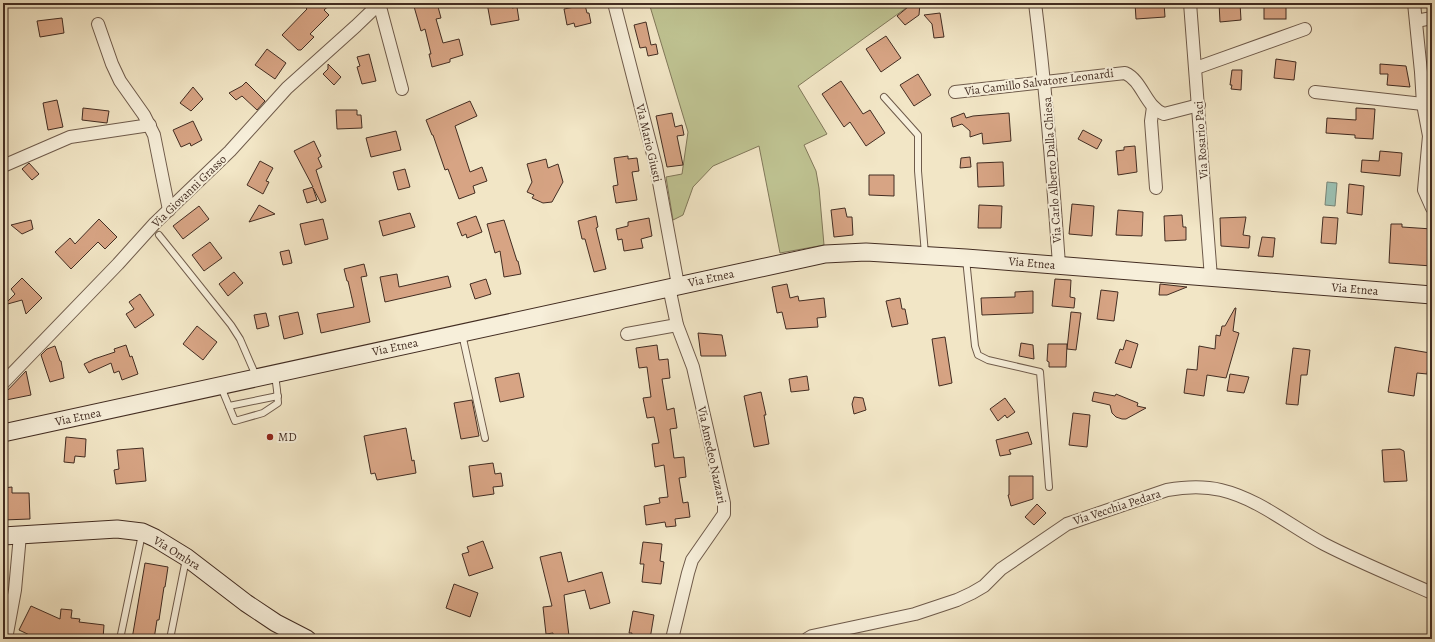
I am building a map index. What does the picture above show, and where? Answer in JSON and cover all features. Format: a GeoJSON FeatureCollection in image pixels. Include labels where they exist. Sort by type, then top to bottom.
{"type":"FeatureCollection","features":[{"type":"Feature","properties":{"kind":"main road","name":"Via Etnea"},"geometry":{"type":"LineString","coordinates":[[3,433],[825,254],[866,252],[925,255],[1432,295]]}},
{"type":"Feature","properties":{"kind":"main road","name":"Via Ombra"},"geometry":{"type":"LineString","coordinates":[[3,536],[117,529],[142,532],[155,538],[186,557],[246,603],[276,623],[307,639]]}},
{"type":"Feature","properties":{"kind":"street"},"geometry":{"type":"LineString","coordinates":[[380,3],[402,89]]}},
{"type":"Feature","properties":{"kind":"street","name":"Via Giovanni Grasso"},"geometry":{"type":"LineString","coordinates":[[3,383],[118,264],[155,223],[230,151],[287,88],[380,3]]}},
{"type":"Feature","properties":{"kind":"street","name":"Via Mario Giusti"},"geometry":{"type":"LineString","coordinates":[[614,3],[656,166],[674,286]]}},
{"type":"Feature","properties":{"kind":"street","name":"Via Carlo Alberto Dalla Chiesa"},"geometry":{"type":"LineString","coordinates":[[1035,3],[1045,81],[1059,265]]}},
{"type":"Feature","properties":{"kind":"street","name":"Via Rosario Paci"},"geometry":{"type":"LineString","coordinates":[[1190,3],[1199,105],[1211,278]]}},
{"type":"Feature","properties":{"kind":"street"},"geometry":{"type":"LineString","coordinates":[[1414,3],[1423,104],[1429,136],[1424,190],[1432,208]]}},
{"type":"Feature","properties":{"kind":"street"},"geometry":{"type":"LineString","coordinates":[[1416,20],[1432,18]]}},
{"type":"Feature","properties":{"kind":"street"},"geometry":{"type":"LineString","coordinates":[[98,24],[112,64],[120,81],[150,124],[154,135],[169,210]]}},
{"type":"Feature","properties":{"kind":"street"},"geometry":{"type":"LineString","coordinates":[[1196,68],[1305,29]]}},
{"type":"Feature","properties":{"kind":"street","name":"Via Camillo Salvatore Leonardi"},"geometry":{"type":"LineString","coordinates":[[955,92],[1125,73],[1132,76],[1153,107]]}},
{"type":"Feature","properties":{"kind":"street"},"geometry":{"type":"LineString","coordinates":[[1315,92],[1423,104]]}},
{"type":"Feature","properties":{"kind":"street"},"geometry":{"type":"LineString","coordinates":[[1153,107],[1158,112],[1164,114],[1199,105]]}},
{"type":"Feature","properties":{"kind":"street"},"geometry":{"type":"LineString","coordinates":[[1153,107],[1151,121],[1156,188]]}},
{"type":"Feature","properties":{"kind":"street"},"geometry":{"type":"LineString","coordinates":[[3,166],[70,137],[150,124]]}},
{"type":"Feature","properties":{"kind":"street","name":"Via Amedeo Nazzari"},"geometry":{"type":"LineString","coordinates":[[672,639],[692,560],[724,514],[724,503],[693,367],[677,325],[674,286]]}},
{"type":"Feature","properties":{"kind":"street"},"geometry":{"type":"LineString","coordinates":[[627,334],[677,325]]}},
{"type":"Feature","properties":{"kind":"street","name":"Via Vecchia Pedara"},"geometry":{"type":"LineString","coordinates":[[807,639],[812,636],[915,614],[957,600],[984,586],[1001,569],[1067,524],[1167,490],[1179,488],[1221,490],[1245,499],[1269,511],[1323,543],[1368,566],[1432,593]]}},
{"type":"Feature","properties":{"kind":"street"},"geometry":{"type":"LineString","coordinates":[[6,639],[15,590],[20,535]]}},
{"type":"Feature","properties":{"kind":"lane"},"geometry":{"type":"LineString","coordinates":[[884,97],[918,135],[918,171],[925,255]]}},
{"type":"Feature","properties":{"kind":"lane"},"geometry":{"type":"LineString","coordinates":[[159,235],[240,338],[257,378]]}},
{"type":"Feature","properties":{"kind":"lane"},"geometry":{"type":"LineString","coordinates":[[966,258],[975,346],[978,355],[988,360],[1040,372],[1049,487]]}},
{"type":"Feature","properties":{"kind":"lane"},"geometry":{"type":"LineString","coordinates":[[462,332],[484,438]]}},
{"type":"Feature","properties":{"kind":"lane"},"geometry":{"type":"LineString","coordinates":[[220,386],[235,421],[264,413],[278,403],[274,374]]}},
{"type":"Feature","properties":{"kind":"lane"},"geometry":{"type":"LineString","coordinates":[[228,406],[278,396]]}},
{"type":"Feature","properties":{"kind":"lane"},"geometry":{"type":"LineString","coordinates":[[120,639],[142,532]]}},
{"type":"Feature","properties":{"kind":"lane"},"geometry":{"type":"LineString","coordinates":[[170,639],[186,557]]}},
{"type":"Feature","properties":{"kind":"green space"},"geometry":{"type":"Polygon","coordinates":[[[649,3],[913,3],[798,86],[827,134],[804,145],[816,171],[824,245],[780,253],[759,146],[713,166],[693,187],[683,215],[673,220],[666,177],[682,174],[688,132],[649,3]]]}},
{"type":"Feature","properties":{"kind":"shaded area"},"geometry":{"type":"Polygon","coordinates":[[[1327,182],[1337,183],[1335,206],[1325,205],[1327,182]]]}},
{"type":"Feature","properties":{"kind":"building"},"geometry":{"type":"Polygon","coordinates":[[[301,3],[332,3],[324,10],[329,15],[310,34],[314,37],[301,50],[298,50],[282,35],[307,9],[301,3]]]}},
{"type":"Feature","properties":{"kind":"building"},"geometry":{"type":"Polygon","coordinates":[[[413,3],[437,3],[441,18],[436,19],[443,43],[459,39],[463,55],[450,59],[450,62],[432,67],[429,54],[431,54],[425,29],[421,31],[413,3]]]}},
{"type":"Feature","properties":{"kind":"building"},"geometry":{"type":"Polygon","coordinates":[[[487,3],[511,3],[512,8],[517,7],[519,20],[491,25],[487,3]]]}},
{"type":"Feature","properties":{"kind":"building"},"geometry":{"type":"Polygon","coordinates":[[[913,3],[920,3],[919,15],[905,25],[897,16],[913,3]]]}},
{"type":"Feature","properties":{"kind":"building"},"geometry":{"type":"Polygon","coordinates":[[[1135,3],[1164,3],[1165,17],[1136,19],[1135,3]]]}},
{"type":"Feature","properties":{"kind":"building"},"geometry":{"type":"Polygon","coordinates":[[[1219,3],[1240,3],[1241,20],[1220,22],[1219,3]]]}},
{"type":"Feature","properties":{"kind":"building"},"geometry":{"type":"Polygon","coordinates":[[[1264,3],[1286,3],[1286,19],[1264,19],[1264,3]]]}},
{"type":"Feature","properties":{"kind":"building"},"geometry":{"type":"Polygon","coordinates":[[[585,5],[587,13],[589,13],[591,23],[575,27],[574,23],[567,25],[564,9],[585,5]]]}},
{"type":"Feature","properties":{"kind":"building"},"geometry":{"type":"Polygon","coordinates":[[[940,13],[944,37],[934,38],[932,24],[924,15],[940,13]]]}},
{"type":"Feature","properties":{"kind":"building"},"geometry":{"type":"Polygon","coordinates":[[[62,18],[64,33],[40,37],[37,21],[62,18]]]}},
{"type":"Feature","properties":{"kind":"building"},"geometry":{"type":"Polygon","coordinates":[[[646,22],[651,45],[656,44],[658,54],[648,56],[646,47],[640,48],[634,25],[646,22]]]}},
{"type":"Feature","properties":{"kind":"building"},"geometry":{"type":"Polygon","coordinates":[[[886,36],[901,58],[881,72],[866,49],[886,36]]]}},
{"type":"Feature","properties":{"kind":"building"},"geometry":{"type":"Polygon","coordinates":[[[267,49],[286,63],[275,79],[255,65],[267,49]]]}},
{"type":"Feature","properties":{"kind":"building"},"geometry":{"type":"Polygon","coordinates":[[[369,54],[376,81],[362,84],[357,67],[360,66],[357,57],[369,54]]]}},
{"type":"Feature","properties":{"kind":"building"},"geometry":{"type":"Polygon","coordinates":[[[1276,59],[1296,62],[1294,80],[1274,78],[1276,59]]]}},
{"type":"Feature","properties":{"kind":"building"},"geometry":{"type":"Polygon","coordinates":[[[328,64],[341,77],[334,85],[323,74],[328,69],[328,64]]]}},
{"type":"Feature","properties":{"kind":"building"},"geometry":{"type":"Polygon","coordinates":[[[1380,64],[1406,66],[1410,87],[1387,85],[1388,74],[1380,74],[1380,64]]]}},
{"type":"Feature","properties":{"kind":"building"},"geometry":{"type":"Polygon","coordinates":[[[1232,70],[1242,70],[1241,90],[1231,89],[1232,85],[1230,85],[1232,70]]]}},
{"type":"Feature","properties":{"kind":"building"},"geometry":{"type":"Polygon","coordinates":[[[918,74],[931,95],[914,106],[900,85],[918,74]]]}},
{"type":"Feature","properties":{"kind":"building"},"geometry":{"type":"Polygon","coordinates":[[[841,81],[863,114],[870,110],[885,133],[866,146],[850,122],[844,127],[822,94],[841,81]]]}},
{"type":"Feature","properties":{"kind":"building"},"geometry":{"type":"Polygon","coordinates":[[[246,82],[265,101],[257,110],[242,96],[236,100],[229,93],[246,82]]]}},
{"type":"Feature","properties":{"kind":"building"},"geometry":{"type":"Polygon","coordinates":[[[193,87],[203,99],[191,111],[180,103],[193,87]]]}},
{"type":"Feature","properties":{"kind":"building"},"geometry":{"type":"Polygon","coordinates":[[[57,100],[63,127],[48,130],[43,103],[57,100]]]}},
{"type":"Feature","properties":{"kind":"building"},"geometry":{"type":"Polygon","coordinates":[[[470,101],[477,116],[455,126],[470,172],[482,167],[487,181],[473,186],[475,193],[459,199],[448,169],[445,170],[433,135],[426,120],[470,101]]]}},
{"type":"Feature","properties":{"kind":"building"},"geometry":{"type":"Polygon","coordinates":[[[83,108],[109,111],[107,123],[82,120],[83,108]]]}},
{"type":"Feature","properties":{"kind":"building"},"geometry":{"type":"Polygon","coordinates":[[[1356,108],[1375,109],[1373,139],[1355,138],[1355,135],[1326,133],[1327,118],[1356,120],[1356,108]]]}},
{"type":"Feature","properties":{"kind":"building"},"geometry":{"type":"Polygon","coordinates":[[[336,110],[357,110],[357,115],[361,115],[362,128],[337,129],[336,110]]]}},
{"type":"Feature","properties":{"kind":"building"},"geometry":{"type":"Polygon","coordinates":[[[672,113],[675,127],[682,125],[684,135],[677,136],[683,165],[667,167],[656,116],[672,113]]]}},
{"type":"Feature","properties":{"kind":"building"},"geometry":{"type":"Polygon","coordinates":[[[964,113],[966,118],[1009,113],[1011,141],[983,144],[982,133],[970,137],[970,131],[962,124],[953,127],[951,118],[964,113]]]}},
{"type":"Feature","properties":{"kind":"building"},"geometry":{"type":"Polygon","coordinates":[[[193,121],[202,140],[191,146],[190,143],[181,147],[173,130],[193,121]]]}},
{"type":"Feature","properties":{"kind":"building"},"geometry":{"type":"Polygon","coordinates":[[[1083,130],[1102,140],[1097,149],[1078,139],[1083,130]]]}},
{"type":"Feature","properties":{"kind":"building"},"geometry":{"type":"Polygon","coordinates":[[[396,131],[401,150],[371,157],[366,138],[396,131]]]}},
{"type":"Feature","properties":{"kind":"building"},"geometry":{"type":"Polygon","coordinates":[[[314,141],[321,156],[318,158],[322,167],[316,170],[326,201],[321,203],[313,188],[317,200],[307,203],[303,190],[313,187],[294,151],[314,141]]]}},
{"type":"Feature","properties":{"kind":"building"},"geometry":{"type":"Polygon","coordinates":[[[1135,146],[1137,172],[1118,175],[1116,151],[1124,150],[1124,147],[1135,146]]]}},
{"type":"Feature","properties":{"kind":"building"},"geometry":{"type":"Polygon","coordinates":[[[1380,151],[1402,153],[1400,176],[1361,172],[1362,160],[1379,161],[1380,151]]]}},
{"type":"Feature","properties":{"kind":"building"},"geometry":{"type":"Polygon","coordinates":[[[628,156],[628,159],[637,158],[639,171],[632,172],[637,200],[616,203],[613,186],[618,185],[614,158],[628,156]]]}},
{"type":"Feature","properties":{"kind":"building"},"geometry":{"type":"Polygon","coordinates":[[[970,157],[971,167],[960,168],[961,158],[970,157]]]}},
{"type":"Feature","properties":{"kind":"building"},"geometry":{"type":"Polygon","coordinates":[[[546,159],[548,168],[558,164],[563,182],[552,202],[543,203],[532,198],[534,195],[527,192],[532,182],[527,164],[546,159]]]}},
{"type":"Feature","properties":{"kind":"building"},"geometry":{"type":"Polygon","coordinates":[[[260,161],[273,168],[266,181],[269,182],[263,194],[247,185],[260,161]]]}},
{"type":"Feature","properties":{"kind":"building"},"geometry":{"type":"Polygon","coordinates":[[[1003,162],[1004,186],[978,187],[977,163],[1003,162]]]}},
{"type":"Feature","properties":{"kind":"building"},"geometry":{"type":"Polygon","coordinates":[[[29,163],[39,174],[32,180],[22,169],[29,163]]]}},
{"type":"Feature","properties":{"kind":"building"},"geometry":{"type":"Polygon","coordinates":[[[405,169],[410,187],[398,190],[393,172],[405,169]]]}},
{"type":"Feature","properties":{"kind":"building"},"geometry":{"type":"Polygon","coordinates":[[[869,175],[894,175],[894,196],[869,195],[869,175]]]}},
{"type":"Feature","properties":{"kind":"building"},"geometry":{"type":"Polygon","coordinates":[[[1349,184],[1364,186],[1362,215],[1347,213],[1349,184]]]}},
{"type":"Feature","properties":{"kind":"building"},"geometry":{"type":"Polygon","coordinates":[[[1072,204],[1094,206],[1092,236],[1069,234],[1072,204]]]}},
{"type":"Feature","properties":{"kind":"building"},"geometry":{"type":"Polygon","coordinates":[[[259,205],[275,214],[249,222],[259,205]]]}},
{"type":"Feature","properties":{"kind":"building"},"geometry":{"type":"Polygon","coordinates":[[[979,205],[1002,206],[1001,228],[978,228],[979,205]]]}},
{"type":"Feature","properties":{"kind":"building"},"geometry":{"type":"Polygon","coordinates":[[[199,206],[209,219],[183,239],[173,226],[199,206]]]}},
{"type":"Feature","properties":{"kind":"building"},"geometry":{"type":"Polygon","coordinates":[[[845,208],[847,217],[852,217],[853,235],[834,237],[831,210],[845,208]]]}},
{"type":"Feature","properties":{"kind":"building"},"geometry":{"type":"Polygon","coordinates":[[[1118,210],[1143,212],[1142,236],[1116,235],[1118,210]]]}},
{"type":"Feature","properties":{"kind":"building"},"geometry":{"type":"Polygon","coordinates":[[[410,213],[415,227],[383,236],[379,221],[410,213]]]}},
{"type":"Feature","properties":{"kind":"building"},"geometry":{"type":"Polygon","coordinates":[[[1182,215],[1183,227],[1186,227],[1186,240],[1165,241],[1164,216],[1182,215]]]}},
{"type":"Feature","properties":{"kind":"building"},"geometry":{"type":"Polygon","coordinates":[[[476,216],[482,232],[467,238],[466,234],[462,236],[457,223],[476,216]]]}},
{"type":"Feature","properties":{"kind":"building"},"geometry":{"type":"Polygon","coordinates":[[[596,216],[598,227],[596,228],[606,269],[594,272],[585,239],[582,239],[578,221],[596,216]]]}},
{"type":"Feature","properties":{"kind":"building"},"geometry":{"type":"Polygon","coordinates":[[[1246,217],[1243,235],[1250,236],[1249,248],[1221,246],[1220,218],[1246,217]]]}},
{"type":"Feature","properties":{"kind":"building"},"geometry":{"type":"Polygon","coordinates":[[[1323,217],[1338,218],[1336,244],[1321,243],[1323,217]]]}},
{"type":"Feature","properties":{"kind":"building"},"geometry":{"type":"Polygon","coordinates":[[[649,218],[652,236],[641,239],[643,248],[624,251],[622,239],[618,240],[616,229],[628,226],[628,222],[649,218]]]}},
{"type":"Feature","properties":{"kind":"building"},"geometry":{"type":"Polygon","coordinates":[[[99,219],[117,237],[105,249],[98,242],[71,269],[55,252],[70,238],[75,244],[99,219]]]}},
{"type":"Feature","properties":{"kind":"building"},"geometry":{"type":"Polygon","coordinates":[[[323,219],[328,239],[305,245],[300,224],[323,219]]]}},
{"type":"Feature","properties":{"kind":"building"},"geometry":{"type":"Polygon","coordinates":[[[31,220],[33,229],[22,234],[11,225],[31,220]]]}},
{"type":"Feature","properties":{"kind":"building"},"geometry":{"type":"Polygon","coordinates":[[[504,220],[521,274],[504,277],[500,251],[495,253],[487,224],[504,220]]]}},
{"type":"Feature","properties":{"kind":"building"},"geometry":{"type":"Polygon","coordinates":[[[1391,224],[1402,224],[1402,227],[1432,229],[1432,266],[1389,263],[1391,224]]]}},
{"type":"Feature","properties":{"kind":"building"},"geometry":{"type":"Polygon","coordinates":[[[1262,237],[1275,238],[1273,257],[1258,256],[1262,237]]]}},
{"type":"Feature","properties":{"kind":"building"},"geometry":{"type":"Polygon","coordinates":[[[210,242],[222,258],[204,271],[192,255],[210,242]]]}},
{"type":"Feature","properties":{"kind":"building"},"geometry":{"type":"Polygon","coordinates":[[[289,250],[292,263],[283,265],[280,252],[289,250]]]}},
{"type":"Feature","properties":{"kind":"building"},"geometry":{"type":"Polygon","coordinates":[[[364,264],[367,276],[361,277],[370,322],[321,333],[317,314],[354,307],[344,269],[364,264]]]}},
{"type":"Feature","properties":{"kind":"building"},"geometry":{"type":"Polygon","coordinates":[[[234,272],[243,283],[228,296],[219,284],[234,272]]]}},
{"type":"Feature","properties":{"kind":"building"},"geometry":{"type":"Polygon","coordinates":[[[397,274],[399,287],[448,276],[451,287],[385,302],[380,277],[397,274]]]}},
{"type":"Feature","properties":{"kind":"building"},"geometry":{"type":"Polygon","coordinates":[[[22,278],[42,298],[26,314],[22,300],[4,305],[15,294],[11,289],[22,278]]]}},
{"type":"Feature","properties":{"kind":"building"},"geometry":{"type":"Polygon","coordinates":[[[486,279],[491,294],[475,299],[470,284],[486,279]]]}},
{"type":"Feature","properties":{"kind":"building"},"geometry":{"type":"Polygon","coordinates":[[[1055,279],[1071,280],[1070,297],[1075,298],[1074,308],[1052,306],[1055,279]]]}},
{"type":"Feature","properties":{"kind":"building"},"geometry":{"type":"Polygon","coordinates":[[[787,284],[790,298],[798,296],[799,301],[824,298],[826,317],[817,318],[818,327],[786,329],[782,312],[777,313],[772,287],[787,284]]]}},
{"type":"Feature","properties":{"kind":"building"},"geometry":{"type":"Polygon","coordinates":[[[1160,284],[1187,287],[1167,295],[1159,295],[1160,284]]]}},
{"type":"Feature","properties":{"kind":"building"},"geometry":{"type":"Polygon","coordinates":[[[1101,290],[1118,292],[1114,321],[1097,319],[1101,290]]]}},
{"type":"Feature","properties":{"kind":"building"},"geometry":{"type":"Polygon","coordinates":[[[1033,291],[1033,313],[982,315],[981,298],[1015,297],[1015,292],[1033,291]]]}},
{"type":"Feature","properties":{"kind":"building"},"geometry":{"type":"Polygon","coordinates":[[[140,294],[154,315],[135,328],[126,314],[134,309],[129,302],[140,294]]]}},
{"type":"Feature","properties":{"kind":"building"},"geometry":{"type":"Polygon","coordinates":[[[900,298],[902,309],[905,309],[908,324],[892,327],[886,301],[900,298]]]}},
{"type":"Feature","properties":{"kind":"building"},"geometry":{"type":"Polygon","coordinates":[[[1235,308],[1233,331],[1239,333],[1226,378],[1207,375],[1204,396],[1184,393],[1187,369],[1197,370],[1199,346],[1215,349],[1216,335],[1220,336],[1222,326],[1225,326],[1235,308]]]}},
{"type":"Feature","properties":{"kind":"building"},"geometry":{"type":"Polygon","coordinates":[[[298,312],[303,334],[284,339],[279,316],[298,312]]]}},
{"type":"Feature","properties":{"kind":"building"},"geometry":{"type":"Polygon","coordinates":[[[1071,312],[1081,313],[1076,350],[1067,349],[1071,312]]]}},
{"type":"Feature","properties":{"kind":"building"},"geometry":{"type":"Polygon","coordinates":[[[266,313],[269,326],[257,329],[254,315],[266,313]]]}},
{"type":"Feature","properties":{"kind":"building"},"geometry":{"type":"Polygon","coordinates":[[[197,326],[217,342],[203,360],[183,344],[197,326]]]}},
{"type":"Feature","properties":{"kind":"building"},"geometry":{"type":"Polygon","coordinates":[[[698,333],[722,335],[726,356],[701,356],[698,333]]]}},
{"type":"Feature","properties":{"kind":"building"},"geometry":{"type":"Polygon","coordinates":[[[945,337],[952,383],[939,386],[932,339],[945,337]]]}},
{"type":"Feature","properties":{"kind":"building"},"geometry":{"type":"Polygon","coordinates":[[[1126,340],[1138,344],[1131,368],[1115,363],[1120,349],[1123,350],[1126,340]]]}},
{"type":"Feature","properties":{"kind":"building"},"geometry":{"type":"Polygon","coordinates":[[[1021,343],[1033,345],[1034,359],[1019,356],[1021,343]]]}},
{"type":"Feature","properties":{"kind":"building"},"geometry":{"type":"Polygon","coordinates":[[[1048,344],[1067,344],[1066,367],[1049,367],[1049,362],[1047,361],[1048,344]]]}},
{"type":"Feature","properties":{"kind":"building"},"geometry":{"type":"Polygon","coordinates":[[[126,345],[130,357],[132,356],[138,374],[122,380],[119,371],[114,373],[111,363],[89,373],[84,364],[115,352],[114,349],[126,345]]]}},
{"type":"Feature","properties":{"kind":"building"},"geometry":{"type":"Polygon","coordinates":[[[657,345],[659,360],[668,359],[670,378],[662,379],[667,410],[674,408],[677,428],[670,429],[674,458],[684,457],[686,477],[679,478],[683,503],[688,502],[690,517],[675,519],[676,526],[666,527],[665,522],[646,525],[644,506],[660,503],[659,498],[668,497],[664,465],[655,467],[652,444],[659,443],[654,417],[647,418],[643,398],[651,397],[647,367],[639,368],[636,348],[657,345]]]}},
{"type":"Feature","properties":{"kind":"building"},"geometry":{"type":"Polygon","coordinates":[[[55,346],[61,361],[64,378],[50,382],[41,355],[47,349],[55,346]]]}},
{"type":"Feature","properties":{"kind":"building"},"geometry":{"type":"Polygon","coordinates":[[[1395,347],[1430,353],[1427,374],[1417,373],[1414,396],[1388,392],[1395,347]]]}},
{"type":"Feature","properties":{"kind":"building"},"geometry":{"type":"Polygon","coordinates":[[[1293,348],[1310,350],[1307,375],[1301,375],[1298,405],[1286,404],[1293,348]]]}},
{"type":"Feature","properties":{"kind":"building"},"geometry":{"type":"Polygon","coordinates":[[[26,371],[31,395],[6,400],[5,393],[26,371]]]}},
{"type":"Feature","properties":{"kind":"building"},"geometry":{"type":"Polygon","coordinates":[[[519,373],[524,397],[500,402],[495,378],[519,373]]]}},
{"type":"Feature","properties":{"kind":"building"},"geometry":{"type":"Polygon","coordinates":[[[1230,374],[1249,377],[1244,393],[1227,391],[1230,374]]]}},
{"type":"Feature","properties":{"kind":"building"},"geometry":{"type":"Polygon","coordinates":[[[807,376],[809,390],[791,392],[789,379],[807,376]]]}},
{"type":"Feature","properties":{"kind":"building"},"geometry":{"type":"Polygon","coordinates":[[[761,392],[766,415],[764,415],[769,444],[754,447],[744,396],[761,392]]]}},
{"type":"Feature","properties":{"kind":"building"},"geometry":{"type":"Polygon","coordinates":[[[1094,392],[1115,396],[1116,394],[1138,403],[1137,406],[1146,408],[1126,419],[1122,419],[1116,417],[1112,413],[1110,405],[1092,401],[1094,392]]]}},
{"type":"Feature","properties":{"kind":"building"},"geometry":{"type":"Polygon","coordinates":[[[854,397],[863,398],[866,410],[854,414],[852,404],[854,397]]]}},
{"type":"Feature","properties":{"kind":"building"},"geometry":{"type":"Polygon","coordinates":[[[1005,398],[1015,412],[1007,418],[1005,415],[998,421],[990,409],[1005,398]]]}},
{"type":"Feature","properties":{"kind":"building"},"geometry":{"type":"Polygon","coordinates":[[[472,400],[479,436],[461,439],[454,403],[472,400]]]}},
{"type":"Feature","properties":{"kind":"building"},"geometry":{"type":"Polygon","coordinates":[[[1073,413],[1090,415],[1087,447],[1069,445],[1073,413]]]}},
{"type":"Feature","properties":{"kind":"building"},"geometry":{"type":"Polygon","coordinates":[[[406,428],[412,461],[414,460],[416,473],[377,480],[375,473],[371,474],[364,436],[406,428]]]}},
{"type":"Feature","properties":{"kind":"building"},"geometry":{"type":"Polygon","coordinates":[[[1028,432],[1032,444],[1009,450],[1011,454],[1000,456],[996,440],[1028,432]]]}},
{"type":"Feature","properties":{"kind":"building"},"geometry":{"type":"Polygon","coordinates":[[[66,437],[86,439],[85,457],[75,456],[74,463],[64,462],[66,437]]]}},
{"type":"Feature","properties":{"kind":"building"},"geometry":{"type":"Polygon","coordinates":[[[143,448],[146,481],[116,484],[114,470],[119,469],[117,450],[143,448]]]}},
{"type":"Feature","properties":{"kind":"building"},"geometry":{"type":"Polygon","coordinates":[[[1400,449],[1404,451],[1407,481],[1384,482],[1382,450],[1400,449]]]}},
{"type":"Feature","properties":{"kind":"building"},"geometry":{"type":"Polygon","coordinates":[[[493,463],[495,474],[501,473],[503,486],[493,487],[494,494],[473,497],[469,466],[493,463]]]}},
{"type":"Feature","properties":{"kind":"building"},"geometry":{"type":"Polygon","coordinates":[[[1009,476],[1033,476],[1033,499],[1011,506],[1008,495],[1009,476]]]}},
{"type":"Feature","properties":{"kind":"building"},"geometry":{"type":"Polygon","coordinates":[[[12,487],[12,493],[29,493],[30,519],[3,520],[3,488],[12,487]]]}},
{"type":"Feature","properties":{"kind":"building"},"geometry":{"type":"Polygon","coordinates":[[[1037,504],[1046,513],[1034,525],[1025,517],[1037,504]]]}},
{"type":"Feature","properties":{"kind":"building"},"geometry":{"type":"Polygon","coordinates":[[[483,541],[493,568],[469,576],[462,554],[469,552],[467,547],[483,541]]]}},
{"type":"Feature","properties":{"kind":"building"},"geometry":{"type":"Polygon","coordinates":[[[643,542],[662,544],[660,561],[664,562],[661,584],[642,582],[644,564],[640,564],[643,542]]]}},
{"type":"Feature","properties":{"kind":"building"},"geometry":{"type":"Polygon","coordinates":[[[561,552],[568,582],[602,572],[610,603],[590,609],[585,590],[564,595],[569,636],[553,638],[553,633],[546,634],[543,607],[552,606],[540,557],[561,552]]]}},
{"type":"Feature","properties":{"kind":"building"},"geometry":{"type":"Polygon","coordinates":[[[145,563],[168,567],[165,587],[154,639],[132,639],[145,563]]]}},
{"type":"Feature","properties":{"kind":"building"},"geometry":{"type":"Polygon","coordinates":[[[454,584],[478,593],[470,617],[446,608],[454,584]]]}},
{"type":"Feature","properties":{"kind":"building"},"geometry":{"type":"Polygon","coordinates":[[[31,606],[60,619],[61,609],[72,610],[71,618],[80,619],[79,622],[104,625],[103,639],[38,639],[19,630],[31,606]]]}},
{"type":"Feature","properties":{"kind":"building"},"geometry":{"type":"Polygon","coordinates":[[[633,611],[654,615],[650,639],[631,639],[632,633],[629,633],[633,611]]]}},
{"type":"Feature","properties":{"kind":"place","name":"MD"},"geometry":{"type":"Point","coordinates":[270,437]}}]}
